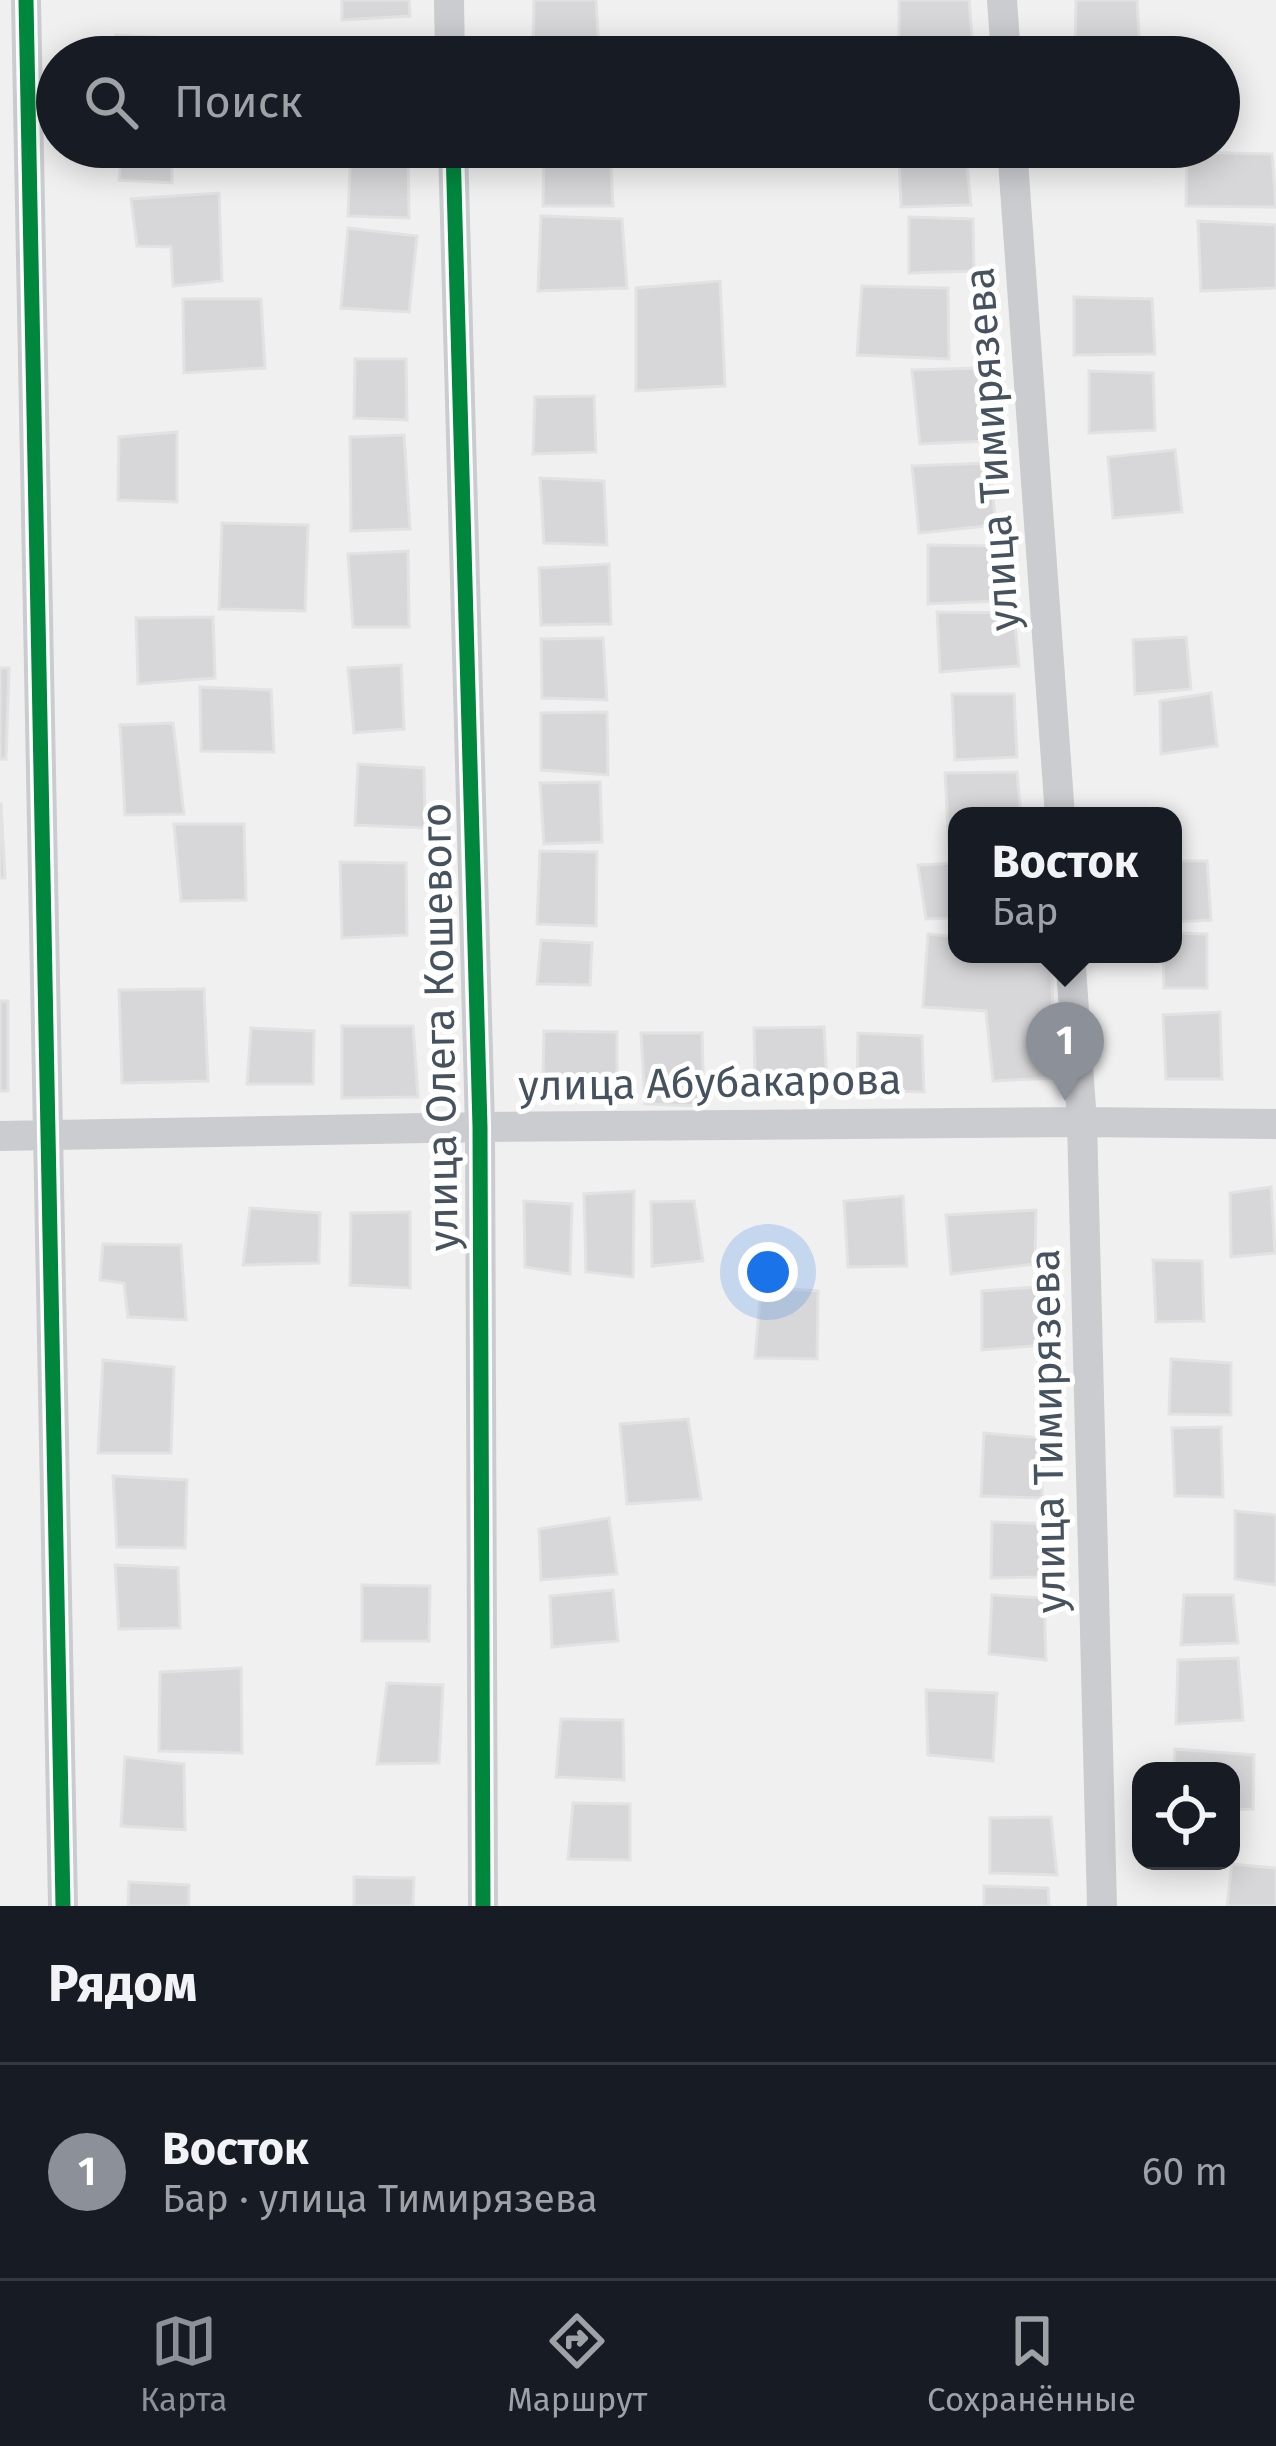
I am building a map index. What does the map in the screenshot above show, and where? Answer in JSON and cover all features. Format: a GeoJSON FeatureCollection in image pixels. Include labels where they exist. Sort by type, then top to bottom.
{"type":"FeatureCollection","features":[{"type":"Feature","properties":{"kind":"street"},"geometry":{"type":"LineString","coordinates":[[26,0],[63,1906]]}},
{"type":"Feature","properties":{"kind":"street"},"geometry":{"type":"LineString","coordinates":[[449,0],[450,36]]}},
{"type":"Feature","properties":{"kind":"street"},"geometry":{"type":"LineString","coordinates":[[1001,0],[1004,36]]}},
{"type":"Feature","properties":{"kind":"street","name":"улица Олега Кошевого"},"geometry":{"type":"LineString","coordinates":[[454,168],[480,1127],[483,1906]]}},
{"type":"Feature","properties":{"kind":"street","name":"улица Тимирязева"},"geometry":{"type":"LineString","coordinates":[[1014,168],[1059,807]]}},
{"type":"Feature","properties":{"kind":"street","name":"улица Тимирязева"},"geometry":{"type":"LineString","coordinates":[[1071,963],[1082,1122],[1102,1906]]}},
{"type":"Feature","properties":{"kind":"street","name":"улица Абубакарова"},"geometry":{"type":"LineString","coordinates":[[0,1136],[480,1127],[1276,1124]]}},
{"type":"Feature","properties":{"kind":"building"},"geometry":{"type":"Polygon","coordinates":[[[342,0],[409,0],[410,16],[342,20],[342,0]]]}},
{"type":"Feature","properties":{"kind":"building"},"geometry":{"type":"Polygon","coordinates":[[[534,0],[596,0],[598,36],[533,36],[534,0]]]}},
{"type":"Feature","properties":{"kind":"building"},"geometry":{"type":"Polygon","coordinates":[[[899,0],[969,0],[972,36],[899,36],[899,0]]]}},
{"type":"Feature","properties":{"kind":"building"},"geometry":{"type":"Polygon","coordinates":[[[1076,0],[1137,0],[1139,36],[1075,36],[1076,0]]]}},
{"type":"Feature","properties":{"kind":"building"},"geometry":{"type":"Polygon","coordinates":[[[1240,153],[1272,154],[1276,207],[1186,206],[1187,168],[1240,168],[1240,153]]]}},
{"type":"Feature","properties":{"kind":"building"},"geometry":{"type":"Polygon","coordinates":[[[120,168],[172,168],[172,183],[119,180],[120,168]]]}},
{"type":"Feature","properties":{"kind":"building"},"geometry":{"type":"Polygon","coordinates":[[[350,168],[408,168],[409,218],[348,216],[350,168]]]}},
{"type":"Feature","properties":{"kind":"building"},"geometry":{"type":"Polygon","coordinates":[[[544,168],[611,168],[613,206],[543,206],[544,168]]]}},
{"type":"Feature","properties":{"kind":"building"},"geometry":{"type":"Polygon","coordinates":[[[900,168],[967,168],[971,205],[901,207],[900,168]]]}},
{"type":"Feature","properties":{"kind":"building"},"geometry":{"type":"Polygon","coordinates":[[[219,193],[222,281],[173,286],[171,247],[137,246],[131,199],[219,193]]]}},
{"type":"Feature","properties":{"kind":"building"},"geometry":{"type":"Polygon","coordinates":[[[541,216],[622,219],[627,288],[538,291],[541,216]]]}},
{"type":"Feature","properties":{"kind":"building"},"geometry":{"type":"Polygon","coordinates":[[[909,217],[973,219],[974,271],[909,273],[909,217]]]}},
{"type":"Feature","properties":{"kind":"building"},"geometry":{"type":"Polygon","coordinates":[[[1198,221],[1276,225],[1276,288],[1201,291],[1198,221]]]}},
{"type":"Feature","properties":{"kind":"building"},"geometry":{"type":"Polygon","coordinates":[[[348,228],[417,236],[409,312],[341,308],[348,228]]]}},
{"type":"Feature","properties":{"kind":"building"},"geometry":{"type":"Polygon","coordinates":[[[720,281],[725,386],[636,391],[636,288],[720,281]]]}},
{"type":"Feature","properties":{"kind":"building"},"geometry":{"type":"Polygon","coordinates":[[[862,286],[948,288],[949,359],[857,355],[862,286]]]}},
{"type":"Feature","properties":{"kind":"building"},"geometry":{"type":"Polygon","coordinates":[[[1074,297],[1152,299],[1155,354],[1074,355],[1074,297]]]}},
{"type":"Feature","properties":{"kind":"building"},"geometry":{"type":"Polygon","coordinates":[[[183,299],[261,299],[265,368],[184,373],[183,299]]]}},
{"type":"Feature","properties":{"kind":"building"},"geometry":{"type":"Polygon","coordinates":[[[355,359],[406,359],[407,420],[354,418],[355,359]]]}},
{"type":"Feature","properties":{"kind":"building"},"geometry":{"type":"Polygon","coordinates":[[[980,368],[987,441],[920,444],[912,370],[980,368]]]}},
{"type":"Feature","properties":{"kind":"building"},"geometry":{"type":"Polygon","coordinates":[[[1089,371],[1153,373],[1155,430],[1089,433],[1089,371]]]}},
{"type":"Feature","properties":{"kind":"building"},"geometry":{"type":"Polygon","coordinates":[[[594,396],[596,452],[533,454],[535,397],[594,396]]]}},
{"type":"Feature","properties":{"kind":"building"},"geometry":{"type":"Polygon","coordinates":[[[177,432],[177,502],[118,500],[119,437],[177,432]]]}},
{"type":"Feature","properties":{"kind":"building"},"geometry":{"type":"Polygon","coordinates":[[[404,435],[410,529],[351,531],[350,437],[404,435]]]}},
{"type":"Feature","properties":{"kind":"building"},"geometry":{"type":"Polygon","coordinates":[[[1175,450],[1182,512],[1113,518],[1108,457],[1175,450]]]}},
{"type":"Feature","properties":{"kind":"building"},"geometry":{"type":"Polygon","coordinates":[[[989,463],[996,525],[919,533],[912,466],[989,463]]]}},
{"type":"Feature","properties":{"kind":"building"},"geometry":{"type":"Polygon","coordinates":[[[540,478],[604,481],[607,545],[544,543],[540,478]]]}},
{"type":"Feature","properties":{"kind":"building"},"geometry":{"type":"Polygon","coordinates":[[[222,523],[308,525],[305,611],[219,609],[222,523]]]}},
{"type":"Feature","properties":{"kind":"building"},"geometry":{"type":"Polygon","coordinates":[[[928,545],[995,546],[998,601],[928,604],[928,545]]]}},
{"type":"Feature","properties":{"kind":"building"},"geometry":{"type":"Polygon","coordinates":[[[408,551],[409,627],[353,627],[348,554],[408,551]]]}},
{"type":"Feature","properties":{"kind":"building"},"geometry":{"type":"Polygon","coordinates":[[[609,564],[611,624],[541,625],[539,568],[609,564]]]}},
{"type":"Feature","properties":{"kind":"building"},"geometry":{"type":"Polygon","coordinates":[[[937,612],[1014,613],[1019,666],[940,672],[937,612]]]}},
{"type":"Feature","properties":{"kind":"building"},"geometry":{"type":"Polygon","coordinates":[[[213,617],[215,678],[138,684],[136,618],[213,617]]]}},
{"type":"Feature","properties":{"kind":"building"},"geometry":{"type":"Polygon","coordinates":[[[1186,637],[1191,689],[1135,694],[1133,640],[1186,637]]]}},
{"type":"Feature","properties":{"kind":"building"},"geometry":{"type":"Polygon","coordinates":[[[603,638],[607,700],[542,698],[541,639],[603,638]]]}},
{"type":"Feature","properties":{"kind":"building"},"geometry":{"type":"Polygon","coordinates":[[[401,665],[404,729],[354,733],[348,668],[401,665]]]}},
{"type":"Feature","properties":{"kind":"building"},"geometry":{"type":"Polygon","coordinates":[[[0,668],[9,668],[6,759],[0,759],[0,668]]]}},
{"type":"Feature","properties":{"kind":"building"},"geometry":{"type":"Polygon","coordinates":[[[200,687],[271,690],[274,752],[201,751],[200,687]]]}},
{"type":"Feature","properties":{"kind":"building"},"geometry":{"type":"Polygon","coordinates":[[[1211,693],[1217,746],[1161,754],[1160,701],[1211,693]]]}},
{"type":"Feature","properties":{"kind":"building"},"geometry":{"type":"Polygon","coordinates":[[[952,694],[1014,694],[1017,757],[955,760],[952,694]]]}},
{"type":"Feature","properties":{"kind":"building"},"geometry":{"type":"Polygon","coordinates":[[[607,712],[608,775],[541,770],[541,713],[607,712]]]}},
{"type":"Feature","properties":{"kind":"building"},"geometry":{"type":"Polygon","coordinates":[[[173,723],[184,814],[125,815],[120,725],[173,723]]]}},
{"type":"Feature","properties":{"kind":"building"},"geometry":{"type":"Polygon","coordinates":[[[358,764],[424,768],[425,828],[355,825],[358,764]]]}},
{"type":"Feature","properties":{"kind":"building"},"geometry":{"type":"Polygon","coordinates":[[[1017,772],[1020,807],[948,807],[948,827],[945,773],[1017,772]]]}},
{"type":"Feature","properties":{"kind":"building"},"geometry":{"type":"Polygon","coordinates":[[[600,782],[602,842],[544,844],[540,783],[600,782]]]}},
{"type":"Feature","properties":{"kind":"building"},"geometry":{"type":"Polygon","coordinates":[[[1,804],[5,878],[0,878],[1,804]]]}},
{"type":"Feature","properties":{"kind":"building"},"geometry":{"type":"Polygon","coordinates":[[[174,824],[244,824],[246,900],[181,901],[174,824]]]}},
{"type":"Feature","properties":{"kind":"building"},"geometry":{"type":"Polygon","coordinates":[[[540,851],[597,852],[596,926],[537,924],[540,851]]]}},
{"type":"Feature","properties":{"kind":"building"},"geometry":{"type":"Polygon","coordinates":[[[1182,861],[1207,861],[1211,920],[1182,922],[1182,861]]]}},
{"type":"Feature","properties":{"kind":"building"},"geometry":{"type":"Polygon","coordinates":[[[340,862],[406,863],[407,935],[342,938],[340,862]]]}},
{"type":"Feature","properties":{"kind":"building"},"geometry":{"type":"Polygon","coordinates":[[[948,863],[948,918],[926,919],[918,865],[948,863]]]}},
{"type":"Feature","properties":{"kind":"building"},"geometry":{"type":"Polygon","coordinates":[[[1182,933],[1207,934],[1207,988],[1164,988],[1163,963],[1182,963],[1182,933]]]}},
{"type":"Feature","properties":{"kind":"building"},"geometry":{"type":"Polygon","coordinates":[[[928,934],[948,936],[948,963],[1052,963],[1053,1078],[993,1081],[986,1011],[923,1007],[928,934]]]}},
{"type":"Feature","properties":{"kind":"building"},"geometry":{"type":"Polygon","coordinates":[[[541,940],[592,943],[590,985],[537,984],[541,940]]]}},
{"type":"Feature","properties":{"kind":"building"},"geometry":{"type":"Polygon","coordinates":[[[204,989],[208,1081],[122,1083],[119,990],[204,989]]]}},
{"type":"Feature","properties":{"kind":"building"},"geometry":{"type":"Polygon","coordinates":[[[0,1001],[8,1001],[8,1091],[0,1091],[0,1001]]]}},
{"type":"Feature","properties":{"kind":"building"},"geometry":{"type":"Polygon","coordinates":[[[1220,1012],[1222,1079],[1166,1079],[1163,1015],[1220,1012]]]}},
{"type":"Feature","properties":{"kind":"building"},"geometry":{"type":"Polygon","coordinates":[[[342,1026],[413,1026],[418,1097],[342,1098],[342,1026]]]}},
{"type":"Feature","properties":{"kind":"building"},"geometry":{"type":"Polygon","coordinates":[[[824,1027],[827,1082],[755,1081],[754,1028],[824,1027]]]}},
{"type":"Feature","properties":{"kind":"building"},"geometry":{"type":"Polygon","coordinates":[[[251,1028],[314,1031],[313,1084],[247,1084],[251,1028]]]}},
{"type":"Feature","properties":{"kind":"building"},"geometry":{"type":"Polygon","coordinates":[[[544,1031],[617,1032],[617,1083],[543,1080],[544,1031]]]}},
{"type":"Feature","properties":{"kind":"building"},"geometry":{"type":"Polygon","coordinates":[[[641,1033],[702,1033],[704,1106],[645,1104],[641,1033]]]}},
{"type":"Feature","properties":{"kind":"building"},"geometry":{"type":"Polygon","coordinates":[[[858,1033],[922,1036],[924,1092],[857,1090],[858,1033]]]}},
{"type":"Feature","properties":{"kind":"building"},"geometry":{"type":"Polygon","coordinates":[[[1271,1187],[1275,1253],[1231,1257],[1230,1193],[1271,1187]]]}},
{"type":"Feature","properties":{"kind":"building"},"geometry":{"type":"Polygon","coordinates":[[[634,1191],[633,1277],[586,1272],[584,1194],[634,1191]]]}},
{"type":"Feature","properties":{"kind":"building"},"geometry":{"type":"Polygon","coordinates":[[[903,1196],[907,1266],[848,1267],[844,1201],[903,1196]]]}},
{"type":"Feature","properties":{"kind":"building"},"geometry":{"type":"Polygon","coordinates":[[[524,1201],[572,1204],[570,1274],[525,1267],[524,1201]]]}},
{"type":"Feature","properties":{"kind":"building"},"geometry":{"type":"Polygon","coordinates":[[[694,1201],[703,1261],[652,1266],[651,1202],[694,1201]]]}},
{"type":"Feature","properties":{"kind":"building"},"geometry":{"type":"Polygon","coordinates":[[[250,1208],[320,1213],[319,1263],[243,1265],[250,1208]]]}},
{"type":"Feature","properties":{"kind":"building"},"geometry":{"type":"Polygon","coordinates":[[[1036,1210],[1035,1264],[951,1274],[946,1215],[1036,1210]]]}},
{"type":"Feature","properties":{"kind":"building"},"geometry":{"type":"Polygon","coordinates":[[[410,1212],[410,1288],[350,1285],[351,1213],[410,1212]]]}},
{"type":"Feature","properties":{"kind":"building"},"geometry":{"type":"Polygon","coordinates":[[[103,1244],[181,1245],[186,1320],[128,1317],[124,1283],[100,1280],[103,1244]]]}},
{"type":"Feature","properties":{"kind":"building"},"geometry":{"type":"Polygon","coordinates":[[[1153,1260],[1202,1261],[1204,1321],[1156,1322],[1153,1260]]]}},
{"type":"Feature","properties":{"kind":"building"},"geometry":{"type":"Polygon","coordinates":[[[761,1287],[818,1291],[817,1359],[755,1358],[761,1287]]]}},
{"type":"Feature","properties":{"kind":"building"},"geometry":{"type":"Polygon","coordinates":[[[1035,1287],[1045,1345],[982,1350],[982,1291],[1035,1287]]]}},
{"type":"Feature","properties":{"kind":"building"},"geometry":{"type":"Polygon","coordinates":[[[1171,1359],[1231,1363],[1231,1415],[1169,1414],[1171,1359]]]}},
{"type":"Feature","properties":{"kind":"building"},"geometry":{"type":"Polygon","coordinates":[[[103,1360],[174,1367],[171,1453],[98,1453],[103,1360]]]}},
{"type":"Feature","properties":{"kind":"building"},"geometry":{"type":"Polygon","coordinates":[[[688,1419],[701,1499],[627,1504],[620,1424],[688,1419]]]}},
{"type":"Feature","properties":{"kind":"building"},"geometry":{"type":"Polygon","coordinates":[[[1221,1427],[1223,1497],[1175,1496],[1172,1428],[1221,1427]]]}},
{"type":"Feature","properties":{"kind":"building"},"geometry":{"type":"Polygon","coordinates":[[[984,1433],[1042,1438],[1042,1498],[981,1496],[984,1433]]]}},
{"type":"Feature","properties":{"kind":"building"},"geometry":{"type":"Polygon","coordinates":[[[113,1476],[187,1480],[185,1548],[117,1547],[113,1476]]]}},
{"type":"Feature","properties":{"kind":"building"},"geometry":{"type":"Polygon","coordinates":[[[1235,1511],[1276,1515],[1276,1585],[1235,1579],[1235,1511]]]}},
{"type":"Feature","properties":{"kind":"building"},"geometry":{"type":"Polygon","coordinates":[[[609,1518],[617,1574],[541,1580],[539,1529],[609,1518]]]}},
{"type":"Feature","properties":{"kind":"building"},"geometry":{"type":"Polygon","coordinates":[[[992,1522],[1053,1524],[1053,1577],[991,1578],[992,1522]]]}},
{"type":"Feature","properties":{"kind":"building"},"geometry":{"type":"Polygon","coordinates":[[[115,1565],[178,1568],[180,1628],[119,1629],[115,1565]]]}},
{"type":"Feature","properties":{"kind":"building"},"geometry":{"type":"Polygon","coordinates":[[[362,1585],[430,1586],[429,1641],[362,1641],[362,1585]]]}},
{"type":"Feature","properties":{"kind":"building"},"geometry":{"type":"Polygon","coordinates":[[[613,1590],[618,1641],[552,1647],[550,1596],[613,1590]]]}},
{"type":"Feature","properties":{"kind":"building"},"geometry":{"type":"Polygon","coordinates":[[[992,1595],[1044,1598],[1046,1660],[989,1654],[992,1595]]]}},
{"type":"Feature","properties":{"kind":"building"},"geometry":{"type":"Polygon","coordinates":[[[1184,1595],[1233,1595],[1238,1643],[1181,1645],[1184,1595]]]}},
{"type":"Feature","properties":{"kind":"building"},"geometry":{"type":"Polygon","coordinates":[[[1238,1658],[1243,1720],[1176,1724],[1178,1660],[1238,1658]]]}},
{"type":"Feature","properties":{"kind":"building"},"geometry":{"type":"Polygon","coordinates":[[[241,1668],[242,1753],[159,1751],[160,1672],[241,1668]]]}},
{"type":"Feature","properties":{"kind":"building"},"geometry":{"type":"Polygon","coordinates":[[[387,1683],[443,1685],[439,1763],[377,1764],[387,1683]]]}},
{"type":"Feature","properties":{"kind":"building"},"geometry":{"type":"Polygon","coordinates":[[[926,1690],[997,1693],[993,1761],[928,1755],[926,1690]]]}},
{"type":"Feature","properties":{"kind":"building"},"geometry":{"type":"Polygon","coordinates":[[[561,1719],[623,1720],[624,1780],[556,1777],[561,1719]]]}},
{"type":"Feature","properties":{"kind":"building"},"geometry":{"type":"Polygon","coordinates":[[[1175,1749],[1254,1755],[1253,1809],[1240,1810],[1240,1762],[1174,1762],[1175,1749]]]}},
{"type":"Feature","properties":{"kind":"building"},"geometry":{"type":"Polygon","coordinates":[[[125,1757],[184,1764],[185,1830],[121,1826],[125,1757]]]}},
{"type":"Feature","properties":{"kind":"building"},"geometry":{"type":"Polygon","coordinates":[[[573,1803],[630,1804],[630,1860],[568,1859],[573,1803]]]}},
{"type":"Feature","properties":{"kind":"building"},"geometry":{"type":"Polygon","coordinates":[[[1051,1817],[1057,1875],[990,1873],[990,1818],[1051,1817]]]}},
{"type":"Feature","properties":{"kind":"building"},"geometry":{"type":"Polygon","coordinates":[[[1240,1865],[1276,1868],[1276,1906],[1227,1906],[1231,1870],[1240,1870],[1240,1865]]]}},
{"type":"Feature","properties":{"kind":"building"},"geometry":{"type":"Polygon","coordinates":[[[354,1877],[414,1878],[413,1906],[354,1906],[354,1877]]]}},
{"type":"Feature","properties":{"kind":"building"},"geometry":{"type":"Polygon","coordinates":[[[129,1882],[189,1885],[189,1906],[128,1906],[129,1882]]]}},
{"type":"Feature","properties":{"kind":"building"},"geometry":{"type":"Polygon","coordinates":[[[984,1886],[1048,1888],[1049,1906],[984,1906],[984,1886]]]}},
{"type":"Feature","properties":{"kind":"cycle path"},"geometry":{"type":"LineString","coordinates":[[26,0],[63,1906]]}},
{"type":"Feature","properties":{"kind":"cycle path"},"geometry":{"type":"LineString","coordinates":[[454,168],[480,1127],[483,1906]]}},
{"type":"Feature","properties":{"kind":"place","name":"Восток"},"geometry":{"type":"Point","coordinates":[1065,1101]}}]}
